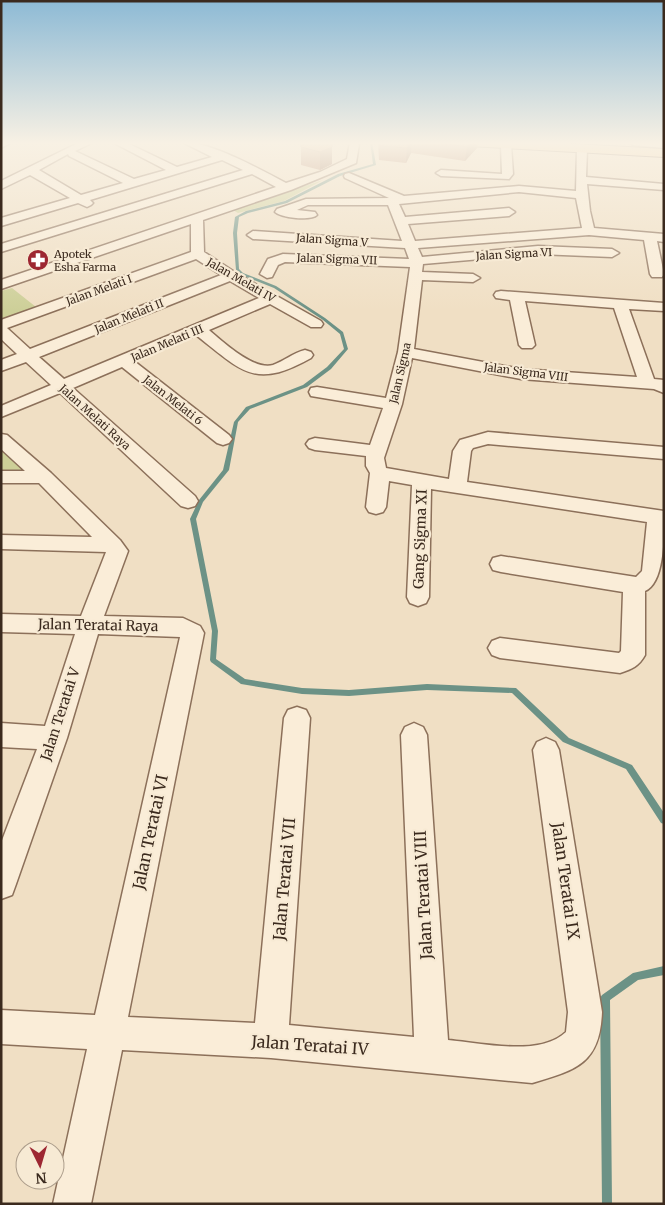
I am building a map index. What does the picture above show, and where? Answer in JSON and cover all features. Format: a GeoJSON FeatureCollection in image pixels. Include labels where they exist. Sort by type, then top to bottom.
{"type":"FeatureCollection","features":[{"type":"Feature","properties":{"kind":"street"},"geometry":{"type":"LineString","coordinates":[[1,248],[161,198]]}},
{"type":"Feature","properties":{"kind":"street"},"geometry":{"type":"LineString","coordinates":[[1,284],[257,198]]}},
{"type":"Feature","properties":{"kind":"street"},"geometry":{"type":"LineString","coordinates":[[311,214],[281,212],[306,202],[417,198]]}},
{"type":"Feature","properties":{"kind":"street"},"geometry":{"type":"LineString","coordinates":[[581,198],[584,215],[590,231]]}},
{"type":"Feature","properties":{"kind":"street"},"geometry":{"type":"LineString","coordinates":[[1,222],[78,199],[110,214],[145,236]]}},
{"type":"Feature","properties":{"kind":"street","name":"Jalan Sigma"},"geometry":{"type":"LineString","coordinates":[[376,507],[380,473],[375,466],[377,452],[393,404],[406,352],[416,266],[412,245],[399,221],[396,200]]}},
{"type":"Feature","properties":{"kind":"street"},"geometry":{"type":"LineString","coordinates":[[8,207],[22,216]]}},
{"type":"Feature","properties":{"kind":"street"},"geometry":{"type":"LineString","coordinates":[[399,221],[509,212]]}},
{"type":"Feature","properties":{"kind":"street","name":"Jalan Melati IV"},"geometry":{"type":"LineString","coordinates":[[198,218],[197,254],[231,276],[316,324]]}},
{"type":"Feature","properties":{"kind":"street"},"geometry":{"type":"LineString","coordinates":[[412,245],[590,231],[664,238]]}},
{"type":"Feature","properties":{"kind":"street","name":"Jalan Sigma V"},"geometry":{"type":"LineString","coordinates":[[253,235],[412,245]]}},
{"type":"Feature","properties":{"kind":"street"},"geometry":{"type":"LineString","coordinates":[[650,237],[657,274]]}},
{"type":"Feature","properties":{"kind":"street","name":"Jalan Sigma VI"},"geometry":{"type":"LineString","coordinates":[[416,266],[538,250],[612,253]]}},
{"type":"Feature","properties":{"kind":"street","name":"Jalan Melati I"},"geometry":{"type":"LineString","coordinates":[[1,326],[197,254]]}},
{"type":"Feature","properties":{"kind":"street","name":"Jalan Sigma VII"},"geometry":{"type":"LineString","coordinates":[[267,274],[273,262],[283,258],[416,266]]}},
{"type":"Feature","properties":{"kind":"street"},"geometry":{"type":"LineString","coordinates":[[416,266],[473,278]]}},
{"type":"Feature","properties":{"kind":"street","name":"Jalan Melati II"},"geometry":{"type":"LineString","coordinates":[[15,360],[231,276]]}},
{"type":"Feature","properties":{"kind":"street"},"geometry":{"type":"LineString","coordinates":[[501,295],[664,307]]}},
{"type":"Feature","properties":{"kind":"street"},"geometry":{"type":"LineString","coordinates":[[517,297],[527,345]]}},
{"type":"Feature","properties":{"kind":"street","name":"Jalan Melati III"},"geometry":{"type":"LineString","coordinates":[[1,412],[271,298]]}},
{"type":"Feature","properties":{"kind":"street"},"geometry":{"type":"LineString","coordinates":[[620,305],[647,384]]}},
{"type":"Feature","properties":{"kind":"street"},"geometry":{"type":"LineString","coordinates":[[198,329],[247,365],[262,371],[281,368],[305,355]]}},
{"type":"Feature","properties":{"kind":"street","name":"Jalan Melati Raya"},"geometry":{"type":"LineString","coordinates":[[1,331],[15,360],[62,387],[188,501]]}},
{"type":"Feature","properties":{"kind":"street","name":"Jalan Sigma VIII"},"geometry":{"type":"LineString","coordinates":[[406,352],[521,374],[658,384],[664,388]]}},
{"type":"Feature","properties":{"kind":"street","name":"Jalan Melati 6"},"geometry":{"type":"LineString","coordinates":[[124,361],[223,440]]}},
{"type":"Feature","properties":{"kind":"street"},"geometry":{"type":"LineString","coordinates":[[317,392],[393,404]]}},
{"type":"Feature","properties":{"kind":"street"},"geometry":{"type":"LineString","coordinates":[[457,487],[462,451],[466,444],[488,438],[664,452]]}},
{"type":"Feature","properties":{"kind":"street"},"geometry":{"type":"LineString","coordinates":[[1,439],[44,477],[113,544]]}},
{"type":"Feature","properties":{"kind":"street"},"geometry":{"type":"LineString","coordinates":[[315,444],[377,452]]}},
{"type":"Feature","properties":{"kind":"street"},"geometry":{"type":"LineString","coordinates":[[380,473],[657,521]]}},
{"type":"Feature","properties":{"kind":"street"},"geometry":{"type":"LineString","coordinates":[[1,477],[44,477]]}},
{"type":"Feature","properties":{"kind":"street","name":"Gang Sigma XI"},"geometry":{"type":"LineString","coordinates":[[418,597],[422,481]]}},
{"type":"Feature","properties":{"kind":"street"},"geometry":{"type":"LineString","coordinates":[[527,508],[657,521]]}},
{"type":"Feature","properties":{"kind":"street"},"geometry":{"type":"LineString","coordinates":[[501,564],[634,586],[649,583],[658,576],[659,570],[657,521]]}},
{"type":"Feature","properties":{"kind":"street"},"geometry":{"type":"LineString","coordinates":[[1,542],[113,544]]}},
{"type":"Feature","properties":{"kind":"street","name":"Jalan Teratai V"},"geometry":{"type":"LineString","coordinates":[[4,869],[54,738],[89,625],[117,551],[113,544]]}},
{"type":"Feature","properties":{"kind":"street"},"geometry":{"type":"LineString","coordinates":[[500,648],[620,663],[626,661],[633,655],[634,586]]}},
{"type":"Feature","properties":{"kind":"street","name":"Jalan Teratai Raya"},"geometry":{"type":"LineString","coordinates":[[1,623],[183,627],[192,633]]}},
{"type":"Feature","properties":{"kind":"street","name":"Jalan Teratai VI"},"geometry":{"type":"LineString","coordinates":[[72,1204],[192,633]]}},
{"type":"Feature","properties":{"kind":"street","name":"Jalan Teratai VII"},"geometry":{"type":"LineString","coordinates":[[271,1041],[297,718]]}},
{"type":"Feature","properties":{"kind":"street","name":"Jalan Teratai VIII"},"geometry":{"type":"LineString","coordinates":[[414,735],[432,1055]]}},
{"type":"Feature","properties":{"kind":"street"},"geometry":{"type":"LineString","coordinates":[[1,736],[54,738]]}},
{"type":"Feature","properties":{"kind":"street","name":"Jalan Teratai IX"},"geometry":{"type":"LineString","coordinates":[[546,750],[585,1012]]}},
{"type":"Feature","properties":{"kind":"street","name":"Jalan Teratai IV"},"geometry":{"type":"LineString","coordinates":[[1,1027],[271,1041],[532,1065],[561,1057],[581,1042],[585,1028],[585,1012]]}},
{"type":"Feature","properties":{"kind":"green space"},"geometry":{"type":"Polygon","coordinates":[[[268,198],[289,198],[238,213],[233,210],[268,198]]]}},
{"type":"Feature","properties":{"kind":"green space"},"geometry":{"type":"Polygon","coordinates":[[[12,288],[41,311],[1,323],[1,291],[12,288]]]}},
{"type":"Feature","properties":{"kind":"green space"},"geometry":{"type":"Polygon","coordinates":[[[1,444],[34,474],[1,475],[1,444]]]}},
{"type":"Feature","properties":{"kind":"waterway"},"geometry":{"type":"LineString","coordinates":[[293,198],[286,202],[247,212],[237,217],[235,233],[237,269],[242,274],[275,287],[324,319],[342,333],[346,349],[329,368],[305,386],[248,408],[236,422],[226,470],[201,501],[193,519],[215,631],[213,660],[243,682],[302,691],[349,693],[427,687],[514,690],[566,740],[629,767],[664,820]]}},
{"type":"Feature","properties":{"kind":"waterway"},"geometry":{"type":"LineString","coordinates":[[607,1204],[605,998],[636,976],[664,970]]}},
{"type":"Feature","properties":{"kind":"place","name":"Apotek Esha Farma"},"geometry":{"type":"Point","coordinates":[38,260]}}]}
